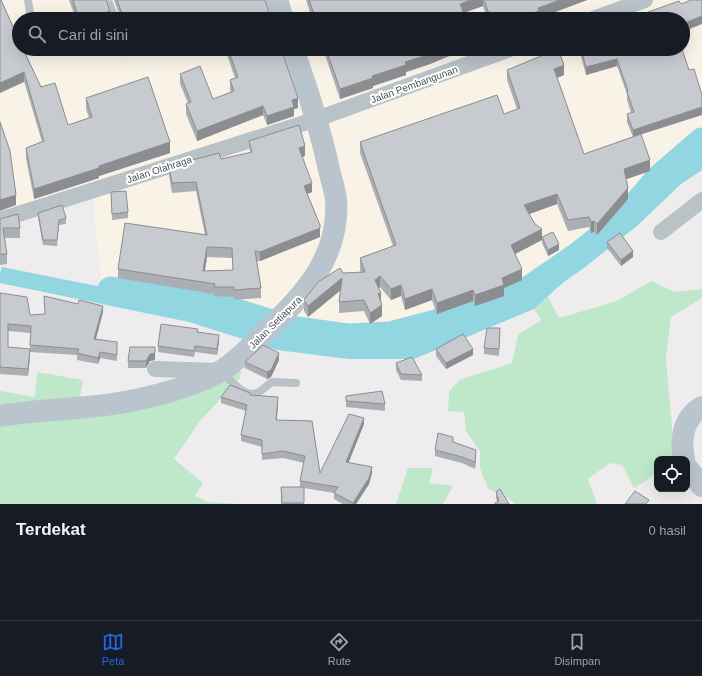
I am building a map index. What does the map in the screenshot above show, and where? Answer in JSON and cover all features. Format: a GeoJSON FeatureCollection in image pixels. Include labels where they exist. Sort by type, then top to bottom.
{"type":"FeatureCollection","features":[{"type":"Feature","properties":{"kind":"street"},"geometry":{"type":"LineString","coordinates":[[277,0],[281,12]]}},
{"type":"Feature","properties":{"kind":"street"},"geometry":{"type":"LineString","coordinates":[[612,12],[645,0]]}},
{"type":"Feature","properties":{"kind":"street","name":"Jalan Setiapura"},"geometry":{"type":"LineString","coordinates":[[0,416],[27,411],[134,401],[182,387],[220,371],[241,355],[287,312],[309,287],[327,258],[334,231],[336,200],[317,119],[295,56]]}},
{"type":"Feature","properties":{"kind":"street","name":"Jalan Pembangunan"},"geometry":{"type":"LineString","coordinates":[[317,119],[491,56]]}},
{"type":"Feature","properties":{"kind":"street","name":"Jalan Olahraga"},"geometry":{"type":"LineString","coordinates":[[0,220],[317,119]]}},
{"type":"Feature","properties":{"kind":"street"},"geometry":{"type":"LineString","coordinates":[[661,232],[702,200]]}},
{"type":"Feature","properties":{"kind":"street"},"geometry":{"type":"LineString","coordinates":[[155,369],[220,371]]}},
{"type":"Feature","properties":{"kind":"street"},"geometry":{"type":"LineString","coordinates":[[683,456],[681,446],[685,426],[694,412],[702,407]]}},
{"type":"Feature","properties":{"kind":"street"},"geometry":{"type":"LineString","coordinates":[[690,472],[702,486]]}},
{"type":"Feature","properties":{"kind":"lane"},"geometry":{"type":"LineString","coordinates":[[28,0],[30,12]]}},
{"type":"Feature","properties":{"kind":"lane"},"geometry":{"type":"LineString","coordinates":[[108,0],[112,12]]}},
{"type":"Feature","properties":{"kind":"lane"},"geometry":{"type":"LineString","coordinates":[[220,371],[244,392],[251,395],[258,393],[272,382],[296,382]]}},
{"type":"Feature","properties":{"kind":"shaded area"},"geometry":{"type":"Polygon","coordinates":[[[0,0],[702,0],[702,148],[671,174],[632,216],[563,272],[535,291],[493,314],[437,335],[358,341],[258,326],[192,305],[102,287],[92,190],[0,220],[0,0]]]}},
{"type":"Feature","properties":{"kind":"green space"},"geometry":{"type":"Polygon","coordinates":[[[651,281],[675,292],[702,289],[702,298],[671,317],[666,358],[672,427],[672,456],[654,456],[654,474],[634,488],[622,465],[610,463],[588,479],[597,504],[516,504],[503,495],[488,489],[480,468],[480,451],[466,431],[464,412],[448,411],[449,392],[459,380],[512,363],[518,335],[541,320],[534,309],[548,297],[559,318],[617,301],[651,281]]]}},
{"type":"Feature","properties":{"kind":"green space"},"geometry":{"type":"Polygon","coordinates":[[[241,370],[240,378],[200,421],[174,459],[203,483],[195,496],[208,502],[238,504],[0,504],[0,391],[35,397],[37,372],[83,380],[77,415],[163,405],[241,370]]]}},
{"type":"Feature","properties":{"kind":"green space"},"geometry":{"type":"Polygon","coordinates":[[[408,468],[433,468],[429,483],[453,486],[443,504],[396,504],[408,468]]]}},
{"type":"Feature","properties":{"kind":"water"},"geometry":{"type":"Polygon","coordinates":[[[702,148],[702,170],[681,184],[637,226],[580,267],[534,309],[414,359],[349,359],[277,350],[189,322],[0,283],[0,273],[2,267],[192,305],[258,326],[358,341],[437,335],[493,314],[535,291],[563,272],[632,216],[671,174],[702,148]]]}},
{"type":"Feature","properties":{"kind":"building"},"geometry":{"type":"Polygon","coordinates":[[[1,0],[12,24],[12,56],[26,56],[41,87],[55,83],[68,125],[92,117],[86,98],[148,77],[170,142],[99,166],[99,168],[34,189],[26,148],[44,141],[24,72],[0,83],[1,0]]]}},
{"type":"Feature","properties":{"kind":"building"},"geometry":{"type":"Polygon","coordinates":[[[73,0],[106,0],[110,11],[107,12],[77,12],[73,0]]]}},
{"type":"Feature","properties":{"kind":"building"},"geometry":{"type":"Polygon","coordinates":[[[117,0],[265,0],[269,12],[121,12],[117,0]]]}},
{"type":"Feature","properties":{"kind":"building"},"geometry":{"type":"Polygon","coordinates":[[[309,0],[471,0],[460,4],[463,12],[313,12],[309,0]]]}},
{"type":"Feature","properties":{"kind":"building"},"geometry":{"type":"Polygon","coordinates":[[[484,0],[560,0],[538,8],[539,11],[536,12],[488,12],[484,0]]]}},
{"type":"Feature","properties":{"kind":"building"},"geometry":{"type":"Polygon","coordinates":[[[691,0],[702,0],[702,16],[690,21],[690,12],[648,12],[679,1],[681,4],[691,0]]]}},
{"type":"Feature","properties":{"kind":"building"},"geometry":{"type":"Polygon","coordinates":[[[230,56],[283,56],[298,98],[292,100],[294,107],[267,116],[263,106],[197,131],[186,104],[191,102],[180,74],[200,66],[213,99],[234,91],[230,80],[238,77],[230,56]]]}},
{"type":"Feature","properties":{"kind":"building"},"geometry":{"type":"Polygon","coordinates":[[[328,56],[424,56],[405,62],[406,65],[372,76],[373,78],[340,89],[328,56]]]}},
{"type":"Feature","properties":{"kind":"building"},"geometry":{"type":"Polygon","coordinates":[[[541,56],[561,56],[564,65],[554,69],[584,154],[641,134],[650,160],[624,169],[628,188],[597,224],[594,221],[591,222],[589,217],[568,220],[557,194],[524,205],[535,224],[542,229],[511,245],[522,269],[502,278],[504,285],[475,295],[473,290],[437,303],[432,289],[405,299],[401,285],[391,289],[380,276],[375,280],[381,293],[378,294],[382,305],[370,313],[364,300],[339,302],[342,278],[308,306],[304,300],[318,282],[340,268],[343,273],[365,272],[360,258],[396,245],[360,142],[497,95],[504,114],[520,108],[507,70],[541,56]]]}},
{"type":"Feature","properties":{"kind":"building"},"geometry":{"type":"Polygon","coordinates":[[[583,56],[684,56],[689,70],[694,69],[702,95],[702,107],[633,130],[627,114],[634,112],[617,59],[586,67],[583,56]]]}},
{"type":"Feature","properties":{"kind":"building"},"geometry":{"type":"Polygon","coordinates":[[[0,122],[10,151],[16,195],[0,200],[0,122]]]}},
{"type":"Feature","properties":{"kind":"building"},"geometry":{"type":"Polygon","coordinates":[[[299,125],[305,146],[299,148],[312,183],[304,186],[320,225],[320,228],[260,252],[255,251],[261,288],[234,290],[234,287],[214,287],[215,284],[118,269],[125,223],[207,235],[196,182],[172,183],[169,166],[219,153],[221,159],[252,152],[249,141],[299,125]],[[207,247],[203,271],[233,270],[232,248],[207,247]]]}},
{"type":"Feature","properties":{"kind":"building"},"geometry":{"type":"Polygon","coordinates":[[[126,191],[128,212],[112,214],[111,192],[126,191]]]}},
{"type":"Feature","properties":{"kind":"building"},"geometry":{"type":"Polygon","coordinates":[[[62,205],[66,218],[59,220],[57,240],[43,240],[38,213],[62,205]]]}},
{"type":"Feature","properties":{"kind":"building"},"geometry":{"type":"Polygon","coordinates":[[[18,214],[20,228],[3,228],[7,254],[0,254],[0,219],[18,214]]]}},
{"type":"Feature","properties":{"kind":"building"},"geometry":{"type":"Polygon","coordinates":[[[553,232],[559,244],[548,250],[542,237],[553,232]]]}},
{"type":"Feature","properties":{"kind":"building"},"geometry":{"type":"Polygon","coordinates":[[[620,233],[633,251],[621,260],[607,242],[620,233]]]}},
{"type":"Feature","properties":{"kind":"building"},"geometry":{"type":"Polygon","coordinates":[[[0,293],[27,297],[30,315],[45,314],[44,296],[78,304],[79,300],[103,306],[94,339],[117,342],[117,355],[100,352],[98,358],[77,353],[79,349],[30,345],[31,326],[8,324],[8,347],[30,349],[28,369],[0,367],[0,293]]]}},
{"type":"Feature","properties":{"kind":"building"},"geometry":{"type":"Polygon","coordinates":[[[161,324],[198,329],[197,332],[219,335],[217,349],[195,346],[194,351],[158,346],[161,324]]]}},
{"type":"Feature","properties":{"kind":"building"},"geometry":{"type":"Polygon","coordinates":[[[487,328],[500,328],[499,349],[484,348],[487,328]]]}},
{"type":"Feature","properties":{"kind":"building"},"geometry":{"type":"Polygon","coordinates":[[[463,334],[473,349],[446,363],[436,349],[463,334]]]}},
{"type":"Feature","properties":{"kind":"building"},"geometry":{"type":"Polygon","coordinates":[[[263,345],[279,353],[271,370],[267,372],[245,362],[263,345]]]}},
{"type":"Feature","properties":{"kind":"building"},"geometry":{"type":"Polygon","coordinates":[[[130,347],[155,347],[155,353],[150,354],[146,361],[128,361],[130,347]]]}},
{"type":"Feature","properties":{"kind":"building"},"geometry":{"type":"Polygon","coordinates":[[[412,357],[422,375],[401,374],[396,363],[412,357]]]}},
{"type":"Feature","properties":{"kind":"building"},"geometry":{"type":"Polygon","coordinates":[[[230,385],[250,393],[250,395],[278,397],[276,420],[312,421],[320,473],[349,414],[364,418],[346,462],[372,467],[369,478],[353,503],[334,493],[338,487],[300,481],[305,456],[283,451],[262,454],[262,440],[241,435],[247,405],[221,397],[230,385]]]}},
{"type":"Feature","properties":{"kind":"building"},"geometry":{"type":"Polygon","coordinates":[[[382,391],[385,404],[346,401],[346,396],[382,391]]]}},
{"type":"Feature","properties":{"kind":"building"},"geometry":{"type":"Polygon","coordinates":[[[438,433],[453,437],[453,442],[476,450],[475,462],[435,450],[438,433]]]}},
{"type":"Feature","properties":{"kind":"building"},"geometry":{"type":"Polygon","coordinates":[[[281,487],[304,487],[304,503],[282,503],[281,487]]]}},
{"type":"Feature","properties":{"kind":"building"},"geometry":{"type":"Polygon","coordinates":[[[500,489],[509,504],[495,504],[499,501],[496,492],[500,489]]]}},
{"type":"Feature","properties":{"kind":"building"},"geometry":{"type":"Polygon","coordinates":[[[635,491],[649,500],[646,504],[625,504],[635,491]]]}},
{"type":"Feature","properties":{"kind":"waterway"},"geometry":{"type":"LineString","coordinates":[[111,290],[223,308],[291,329],[349,337],[390,335],[458,317],[522,294],[576,257],[624,219],[658,179],[702,141]]}}]}
